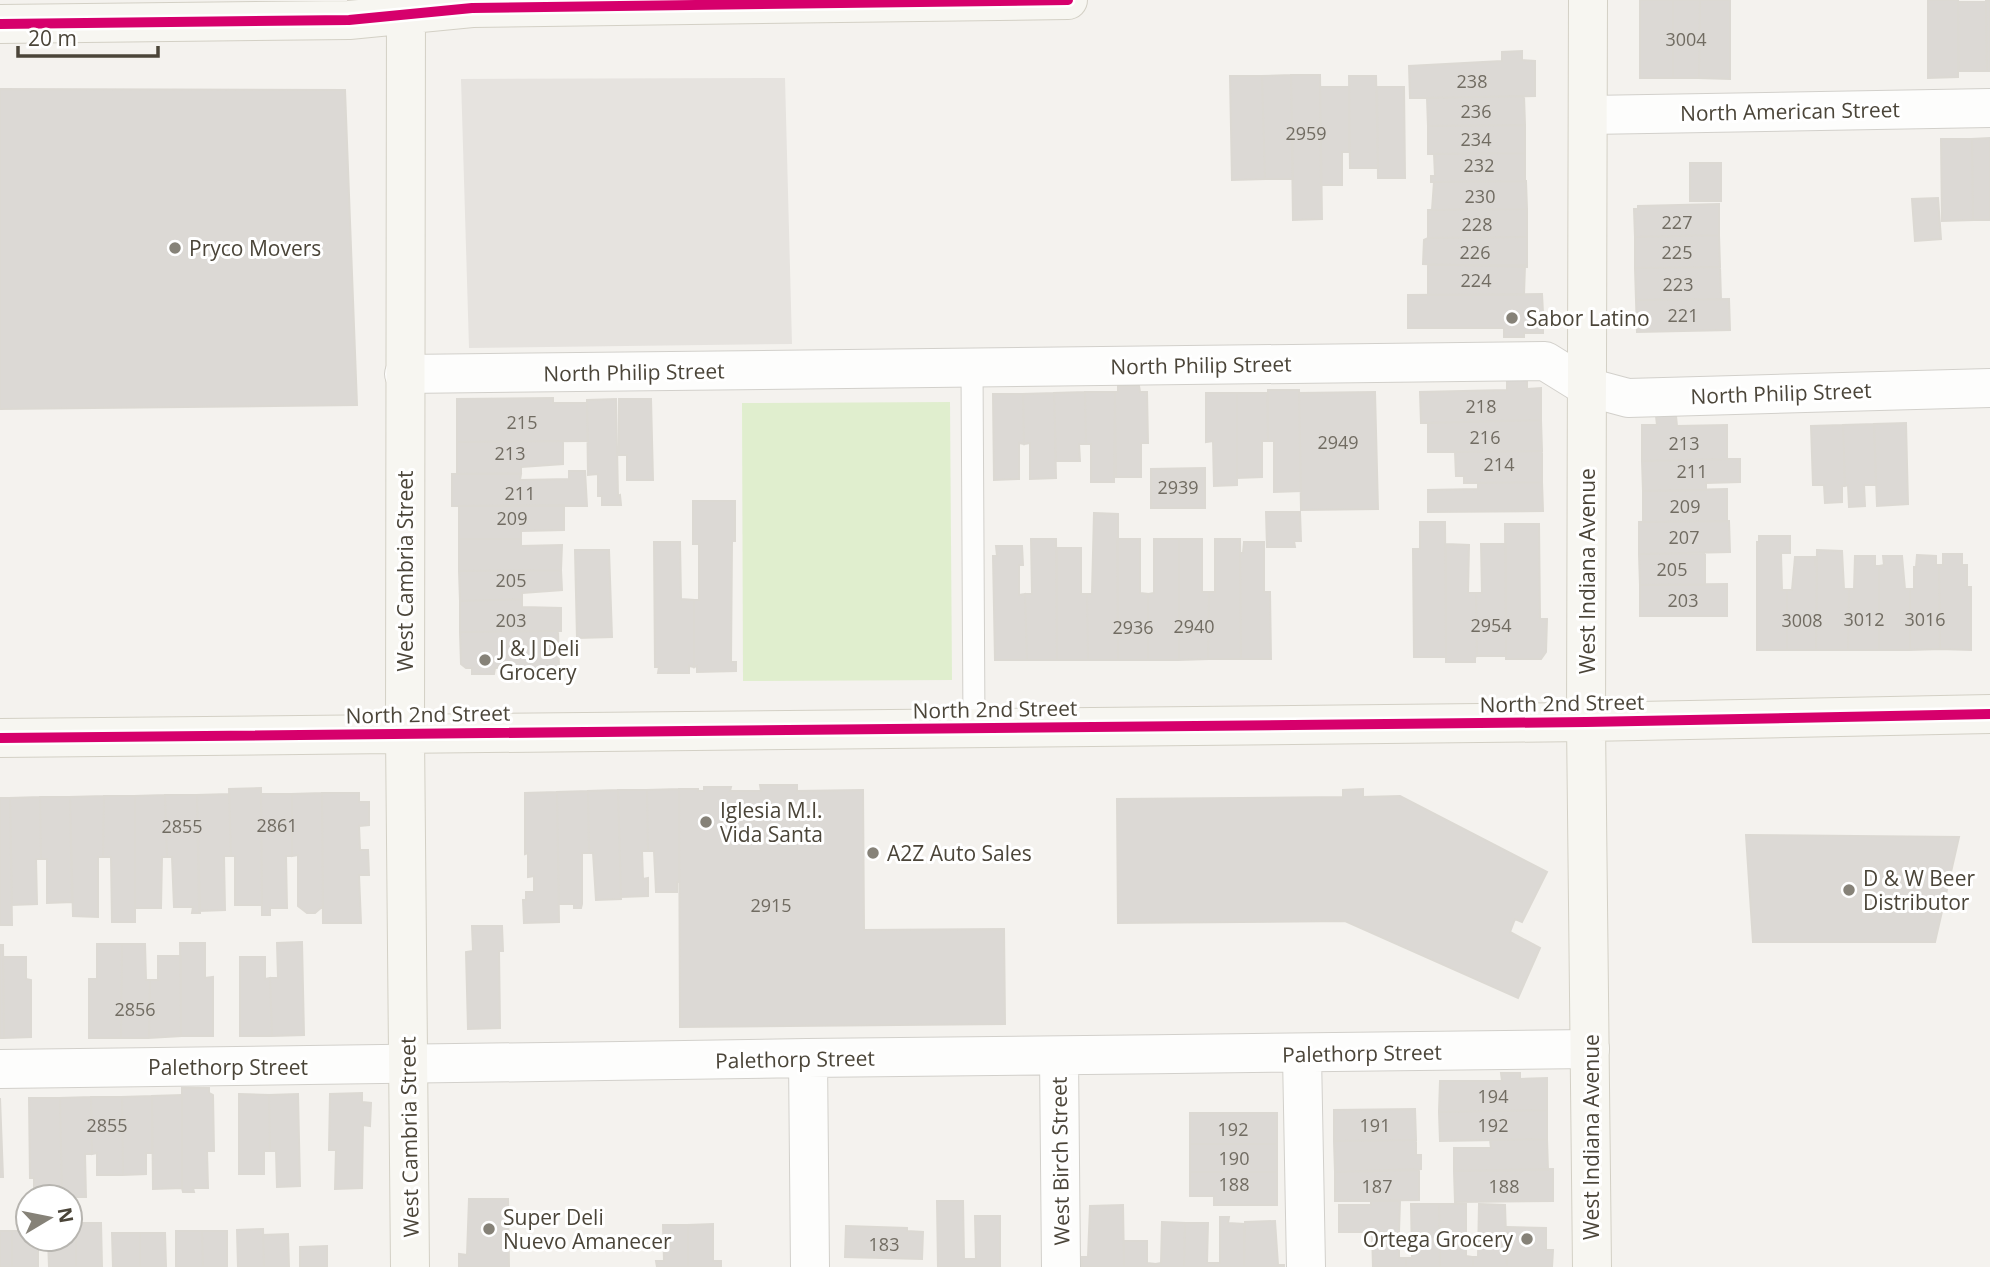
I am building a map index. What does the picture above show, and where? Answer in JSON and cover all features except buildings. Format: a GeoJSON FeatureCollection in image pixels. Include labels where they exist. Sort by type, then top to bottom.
{"type":"FeatureCollection","features":[{"type":"Feature","properties":{"kind":"street"},"geometry":{"type":"LineString","coordinates":[[0,24],[349,20],[406,7],[1068,0]]}},
{"type":"Feature","properties":{"kind":"street","name":"West Indiana Avenue"},"geometry":{"type":"LineString","coordinates":[[1588,0],[1586,722],[1592,1267]]}},
{"type":"Feature","properties":{"kind":"street","name":"West Cambria Street"},"geometry":{"type":"LineString","coordinates":[[406,7],[405,734],[410,1267]]}},
{"type":"Feature","properties":{"kind":"street","name":"North American Street"},"geometry":{"type":"LineString","coordinates":[[1589,115],[1990,108]]}},
{"type":"Feature","properties":{"kind":"street","name":"North Philip Street"},"geometry":{"type":"LineString","coordinates":[[404,374],[1545,361],[1587,387],[1628,398],[1990,388]]}},
{"type":"Feature","properties":{"kind":"street","name":"North 2nd Street"},"geometry":{"type":"LineString","coordinates":[[0,738],[1586,722],[1990,714]]}},
{"type":"Feature","properties":{"kind":"street","name":"Palethorp Street"},"geometry":{"type":"LineString","coordinates":[[0,1069],[408,1066],[808,1058],[1303,1055],[1590,1049]]}},
{"type":"Feature","properties":{"kind":"street"},"geometry":{"type":"LineString","coordinates":[[1303,1055],[1306,1267]]}},
{"type":"Feature","properties":{"kind":"street","name":"West Birch Street"},"geometry":{"type":"LineString","coordinates":[[1059,1056],[1061,1267]]}},
{"type":"Feature","properties":{"kind":"street"},"geometry":{"type":"LineString","coordinates":[[808,1058],[810,1267]]}},
{"type":"Feature","properties":{"kind":"lane"},"geometry":{"type":"LineString","coordinates":[[972,368],[974,728]]}},
{"type":"Feature","properties":{"kind":"green space"},"geometry":{"type":"Polygon","coordinates":[[[950,402],[952,680],[743,681],[742,403],[950,402]]]}},
{"type":"Feature","properties":{"kind":"shaded area"},"geometry":{"type":"Polygon","coordinates":[[[785,78],[792,344],[469,348],[461,79],[785,78]]]}},
{"type":"Feature","properties":{"kind":"cycle path"},"geometry":{"type":"LineString","coordinates":[[0,24],[349,20],[472,8],[1068,0]]}},
{"type":"Feature","properties":{"kind":"cycle path"},"geometry":{"type":"LineString","coordinates":[[0,738],[1586,722],[1990,714]]}},
{"type":"Feature","properties":{"kind":"place","name":"Pryco Movers"},"geometry":{"type":"Point","coordinates":[175,248]}},
{"type":"Feature","properties":{"kind":"place","name":"Sabor Latino"},"geometry":{"type":"Point","coordinates":[1512,318]}},
{"type":"Feature","properties":{"kind":"place","name":"J & J Deli Grocery"},"geometry":{"type":"Point","coordinates":[485,660]}},
{"type":"Feature","properties":{"kind":"place","name":"Iglesia M.I. Vida Santa"},"geometry":{"type":"Point","coordinates":[706,822]}},
{"type":"Feature","properties":{"kind":"place","name":"A2Z Auto Sales"},"geometry":{"type":"Point","coordinates":[873,853]}},
{"type":"Feature","properties":{"kind":"place","name":"D & W Beer Distributor"},"geometry":{"type":"Point","coordinates":[1849,890]}},
{"type":"Feature","properties":{"kind":"place","name":"Super Deli Nuevo Amanecer"},"geometry":{"type":"Point","coordinates":[489,1229]}},
{"type":"Feature","properties":{"kind":"place","name":"Ortega Grocery"},"geometry":{"type":"Point","coordinates":[1527,1239]}}]}
